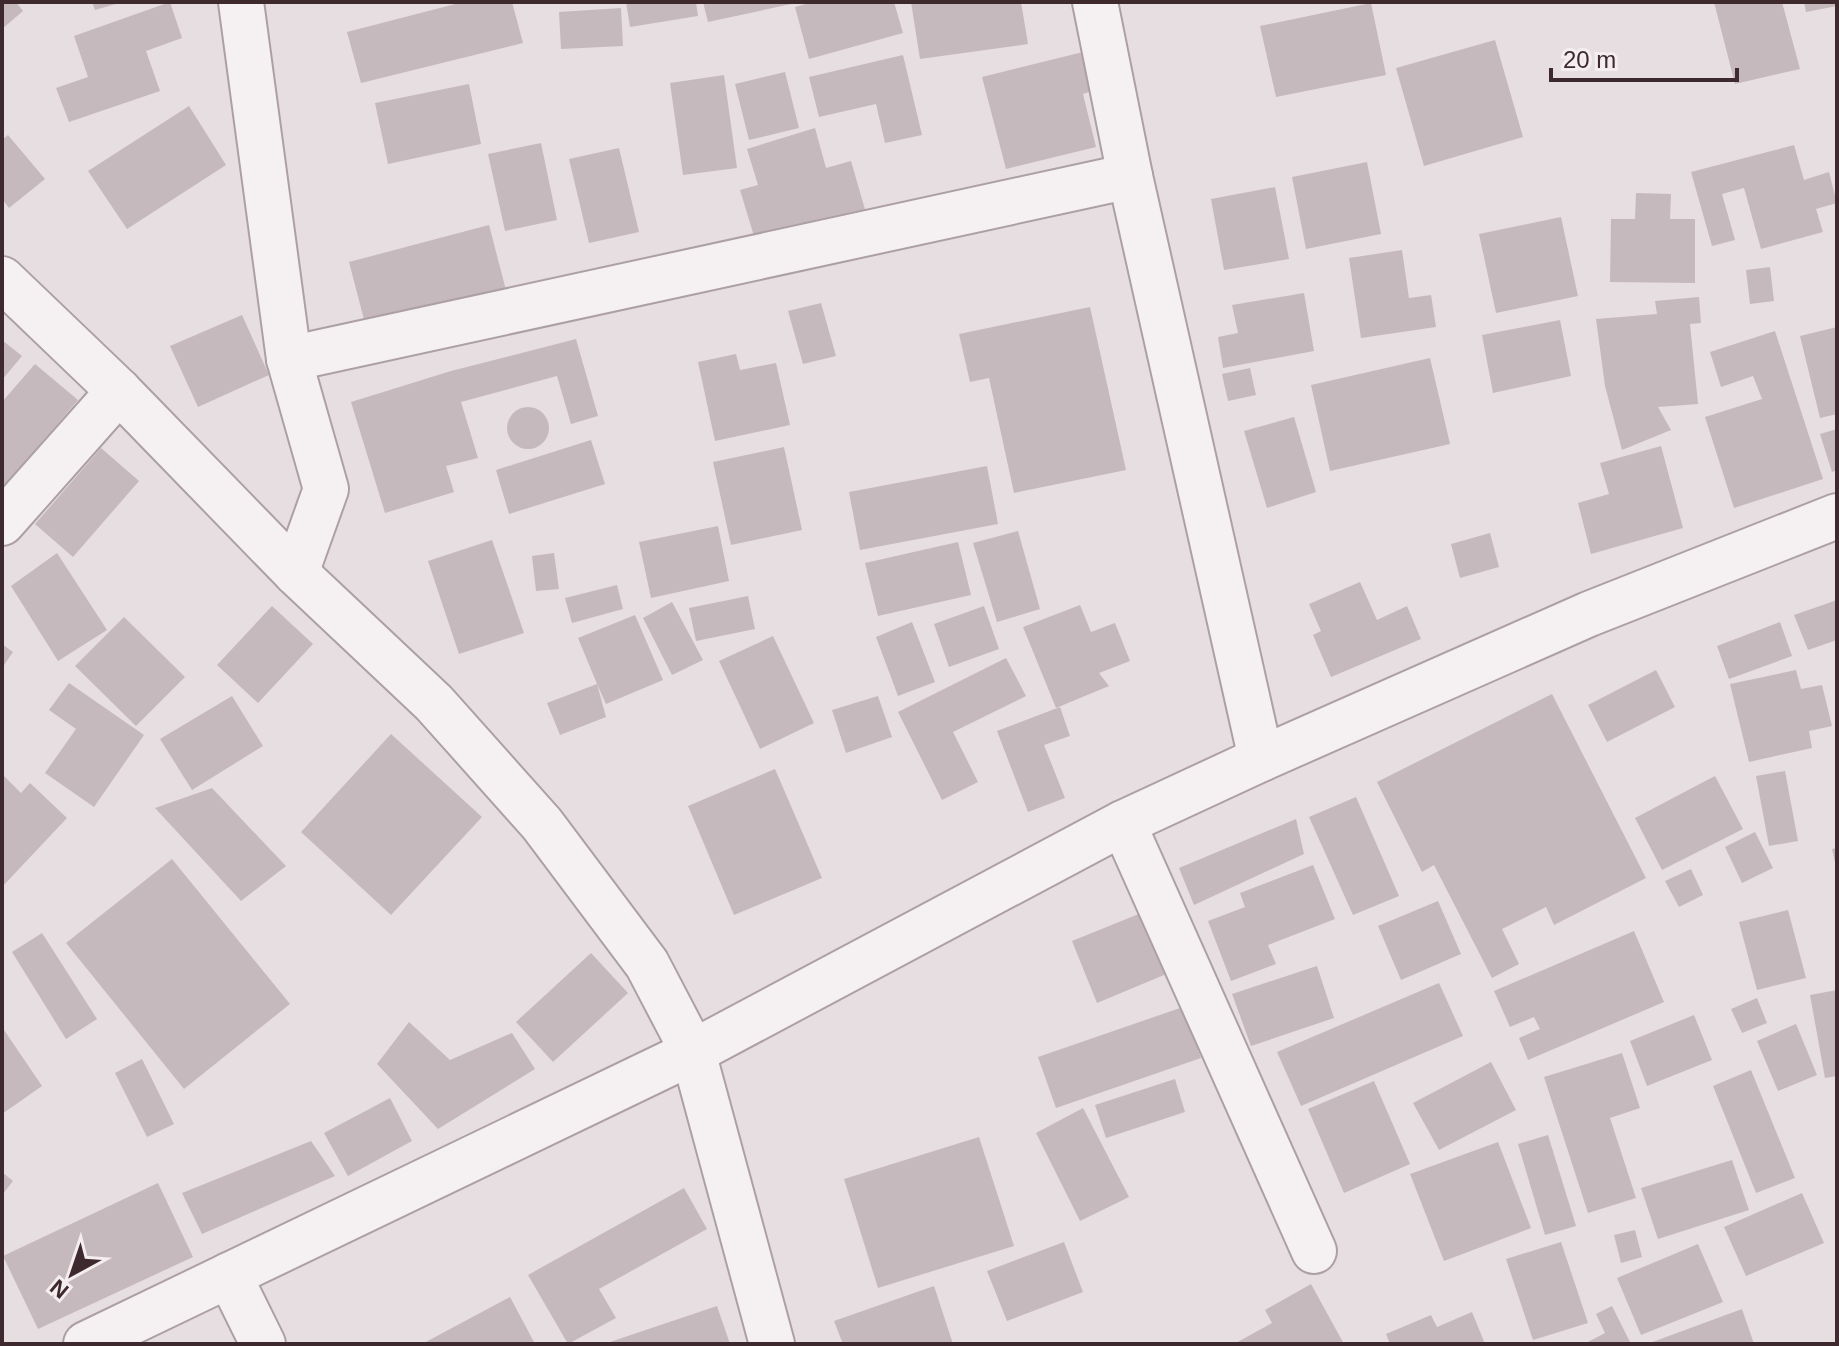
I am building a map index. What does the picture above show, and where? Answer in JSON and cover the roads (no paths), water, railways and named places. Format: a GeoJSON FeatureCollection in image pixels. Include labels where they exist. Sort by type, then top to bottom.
{"type":"FeatureCollection","features":[{"type":"Feature","properties":{"kind":"street"},"geometry":{"type":"LineString","coordinates":[[241,2],[289,359],[326,489],[296,573]]}},
{"type":"Feature","properties":{"kind":"street"},"geometry":{"type":"LineString","coordinates":[[1095,2],[1130,176],[1261,759]]}},
{"type":"Feature","properties":{"kind":"street"},"geometry":{"type":"LineString","coordinates":[[289,359],[1130,176]]}},
{"type":"Feature","properties":{"kind":"street"},"geometry":{"type":"LineString","coordinates":[[2,279],[119,391],[296,573],[434,703],[542,824],[647,964],[693,1052],[772,1344]]}},
{"type":"Feature","properties":{"kind":"street"},"geometry":{"type":"LineString","coordinates":[[2,523],[119,391]]}},
{"type":"Feature","properties":{"kind":"street"},"geometry":{"type":"LineString","coordinates":[[86,1344],[693,1052],[1123,823],[1589,614],[1837,516]]}},
{"type":"Feature","properties":{"kind":"street"},"geometry":{"type":"LineString","coordinates":[[1123,823],[1314,1251]]}},
{"type":"Feature","properties":{"kind":"street"},"geometry":{"type":"LineString","coordinates":[[229,1275],[263,1344]]}}]}
